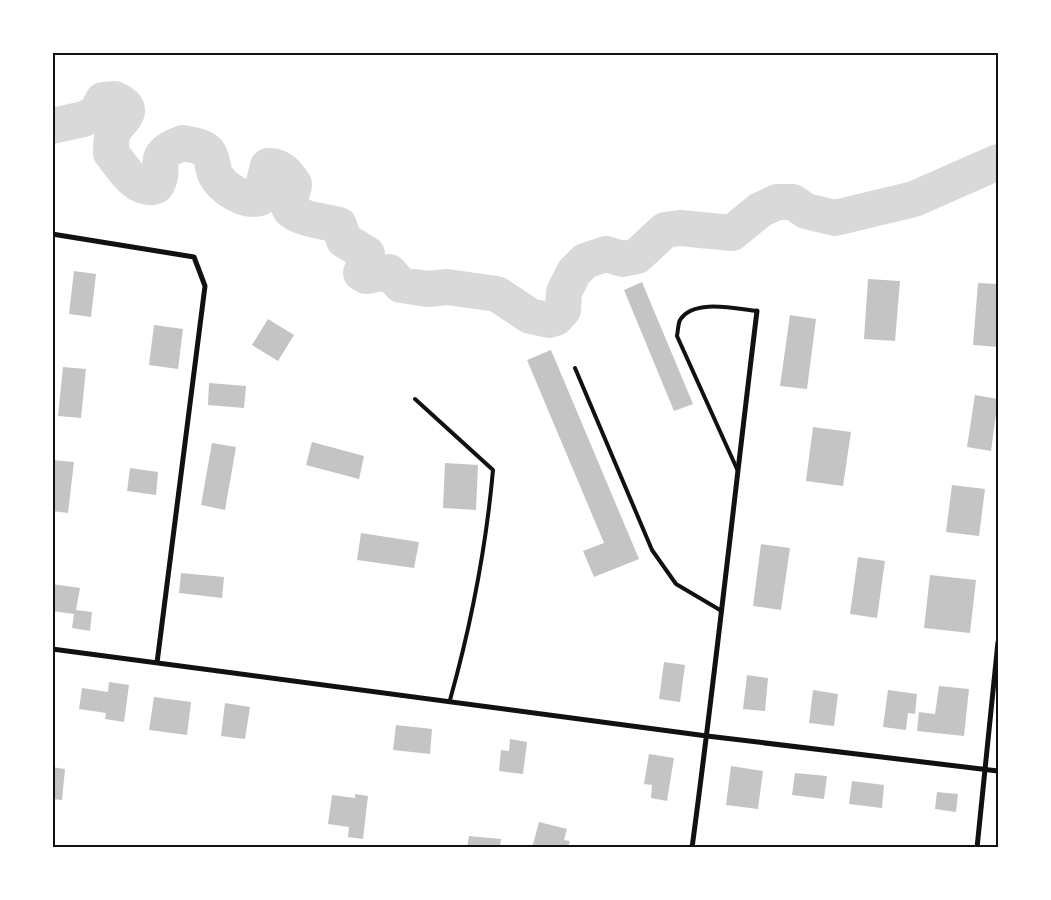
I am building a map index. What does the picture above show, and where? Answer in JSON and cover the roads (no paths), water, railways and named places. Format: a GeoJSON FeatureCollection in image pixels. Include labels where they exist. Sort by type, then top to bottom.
{"type":"FeatureCollection","features":[{"type":"Feature","properties":{"kind":"street"},"geometry":{"type":"LineString","coordinates":[[52,234],[194,257],[205,286],[157,663]]}},
{"type":"Feature","properties":{"kind":"street"},"geometry":{"type":"LineString","coordinates":[[692,848],[707,736],[720,610],[756,311]]}},
{"type":"Feature","properties":{"kind":"street"},"geometry":{"type":"LineString","coordinates":[[977,848],[998,642]]}},
{"type":"Feature","properties":{"kind":"street"},"geometry":{"type":"LineString","coordinates":[[52,649],[450,700],[707,736],[998,771]]}},
{"type":"Feature","properties":{"kind":"lane"},"geometry":{"type":"LineString","coordinates":[[737,469],[677,336],[680,320],[692,310],[710,306],[756,311]]}},
{"type":"Feature","properties":{"kind":"lane"},"geometry":{"type":"LineString","coordinates":[[575,368],[652,550],[676,584],[720,610]]}},
{"type":"Feature","properties":{"kind":"lane"},"geometry":{"type":"LineString","coordinates":[[415,399],[493,470],[490,510],[468,635],[450,700]]}},
{"type":"Feature","properties":{"kind":"waterway"},"geometry":{"type":"LineString","coordinates":[[52,126],[84,119],[96,113],[103,100],[115,99],[123,103],[127,111],[113,133],[111,153],[124,171],[136,182],[149,187],[156,186],[159,179],[160,162],[165,152],[183,143],[199,147],[208,152],[218,179],[234,193],[248,198],[260,198],[268,166],[277,167],[287,174],[294,184],[289,204],[292,211],[303,217],[339,225],[344,240],[367,254],[361,273],[366,276],[389,272],[401,285],[428,289],[447,287],[497,294],[530,316],[549,320],[556,318],[563,310],[564,292],[574,272],[585,261],[606,254],[623,259],[637,256],[665,230],[680,228],[732,233],[760,210],[777,202],[793,202],[806,211],[835,218],[914,199],[998,162]]}}]}
